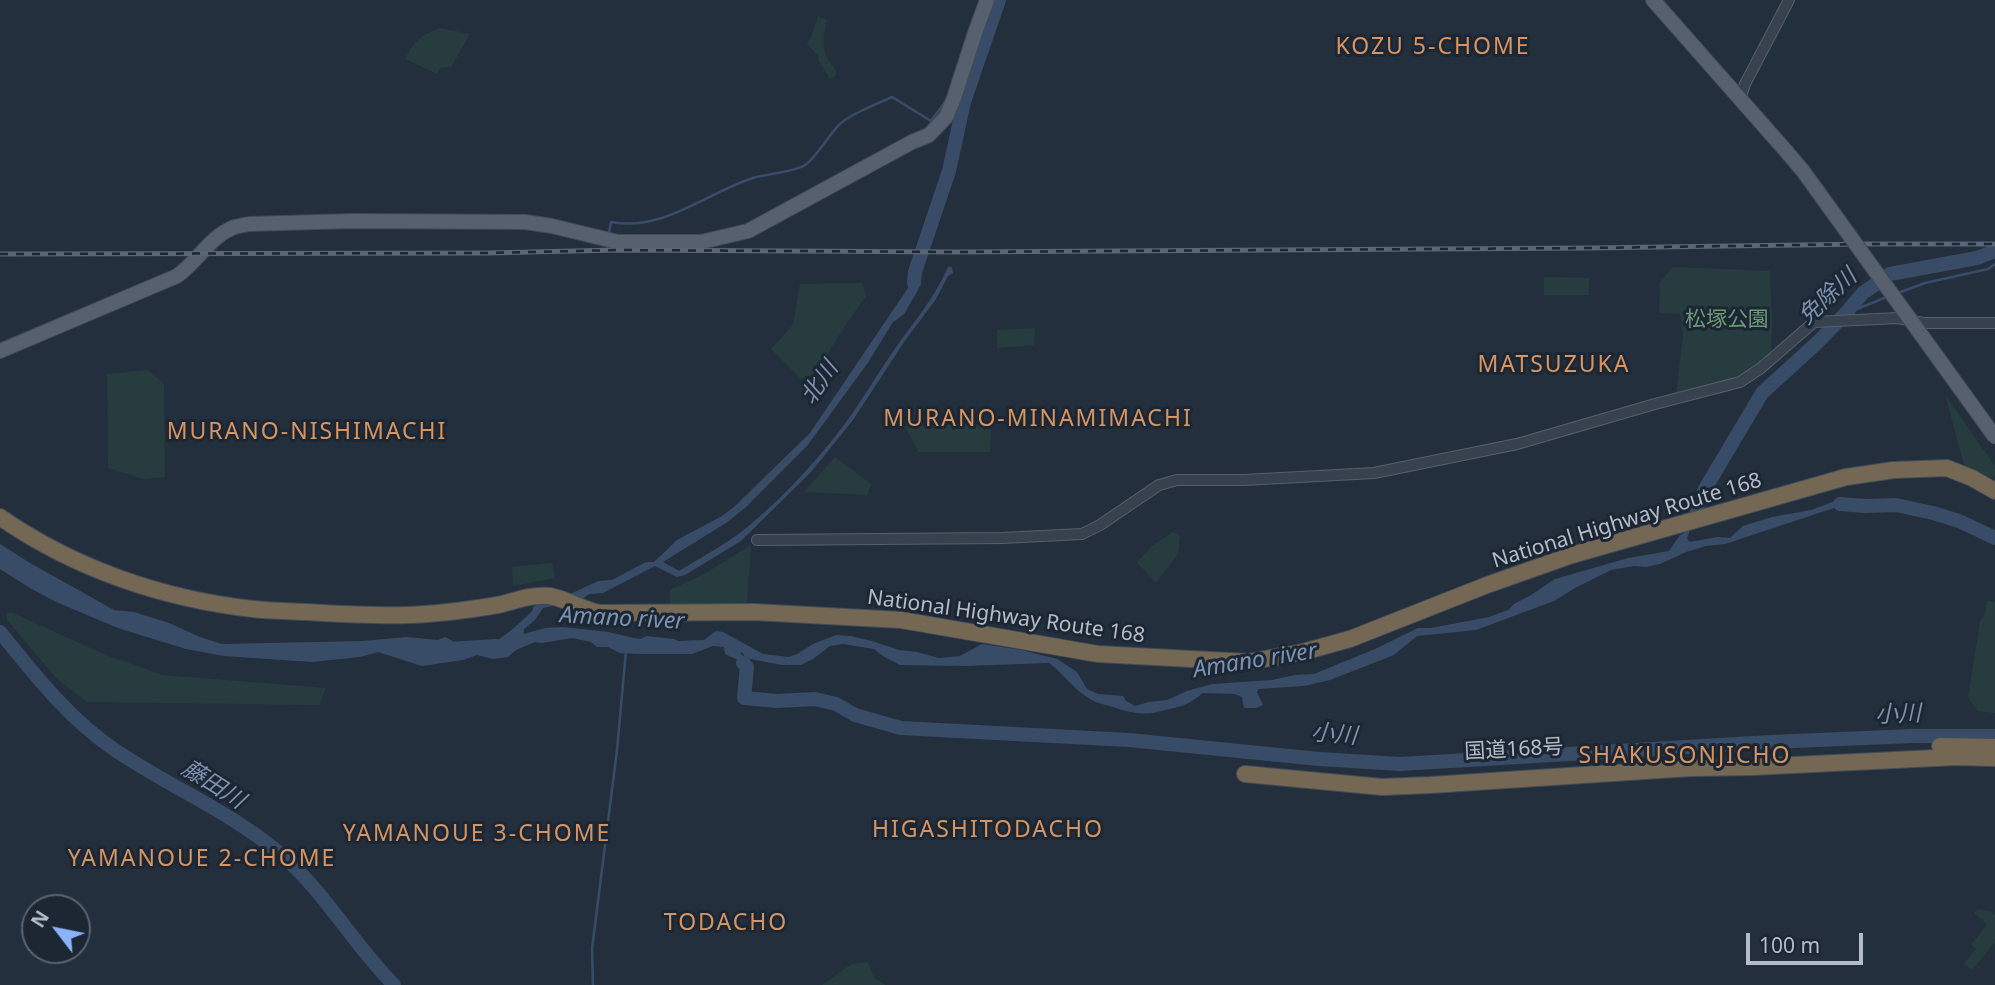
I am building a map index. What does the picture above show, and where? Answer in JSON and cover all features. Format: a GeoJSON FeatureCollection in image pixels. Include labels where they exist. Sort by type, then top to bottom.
{"type":"FeatureCollection","features":[{"type":"Feature","properties":{"kind":"highway","name":"National Highway Route 168"},"geometry":{"type":"LineString","coordinates":[[0,517],[38,542],[118,578],[157,591],[253,609],[354,615],[410,615],[475,608],[533,596],[551,597],[600,614],[754,612],[901,620],[1098,654],[1248,662],[1350,639],[1525,570],[1846,477],[1894,470],[1947,468],[1995,491]]}},
{"type":"Feature","properties":{"kind":"highway","name":"国道168号"},"geometry":{"type":"LineString","coordinates":[[1995,747],[1907,748],[1418,776],[1245,770],[1381,787],[1691,768],[1956,757],[1995,758]]}},
{"type":"Feature","properties":{"kind":"main road"},"geometry":{"type":"LineString","coordinates":[[0,351],[177,276],[214,240],[232,228],[249,224],[353,221],[535,223],[618,242],[701,242],[748,231],[929,135],[946,117],[987,0]]}},
{"type":"Feature","properties":{"kind":"main road"},"geometry":{"type":"LineString","coordinates":[[1653,0],[1811,182],[1995,437]]}},
{"type":"Feature","properties":{"kind":"street"},"geometry":{"type":"LineString","coordinates":[[1740,99],[1745,84],[1789,0]]}},
{"type":"Feature","properties":{"kind":"street"},"geometry":{"type":"LineString","coordinates":[[757,540],[1002,538],[1082,534],[1159,485],[1177,480],[1244,480],[1374,473],[1517,444],[1740,382],[1761,368],[1814,322],[1898,318],[1923,323],[1995,323]]}},
{"type":"Feature","properties":{"kind":"green space"},"geometry":{"type":"Polygon","coordinates":[[[818,16],[827,20],[825,51],[836,75],[830,79],[818,60],[819,57],[807,44],[818,16]]]}},
{"type":"Feature","properties":{"kind":"green space"},"geometry":{"type":"Polygon","coordinates":[[[440,28],[470,34],[451,67],[440,68],[437,74],[405,59],[419,39],[440,28]]]}},
{"type":"Feature","properties":{"kind":"green space","name":"松塚公園"},"geometry":{"type":"Polygon","coordinates":[[[1673,267],[1770,271],[1771,355],[1735,380],[1676,395],[1683,335],[1680,314],[1659,313],[1660,282],[1673,267]]]}},
{"type":"Feature","properties":{"kind":"green space"},"geometry":{"type":"Polygon","coordinates":[[[1544,277],[1589,278],[1589,295],[1544,295],[1544,277]]]}},
{"type":"Feature","properties":{"kind":"green space"},"geometry":{"type":"Polygon","coordinates":[[[862,283],[866,296],[811,380],[800,378],[771,349],[793,325],[800,284],[862,283]]]}},
{"type":"Feature","properties":{"kind":"green space"},"geometry":{"type":"Polygon","coordinates":[[[1035,328],[1034,345],[997,348],[997,330],[1035,328]]]}},
{"type":"Feature","properties":{"kind":"green space"},"geometry":{"type":"Polygon","coordinates":[[[147,370],[164,383],[165,477],[143,479],[108,468],[107,374],[147,370]]]}},
{"type":"Feature","properties":{"kind":"green space"},"geometry":{"type":"Polygon","coordinates":[[[1945,395],[1995,466],[1995,479],[1964,465],[1945,395]]]}},
{"type":"Feature","properties":{"kind":"green space"},"geometry":{"type":"Polygon","coordinates":[[[991,424],[990,452],[918,452],[905,426],[991,424]]]}},
{"type":"Feature","properties":{"kind":"green space"},"geometry":{"type":"Polygon","coordinates":[[[835,457],[871,484],[867,495],[804,492],[835,457]]]}},
{"type":"Feature","properties":{"kind":"green space"},"geometry":{"type":"Polygon","coordinates":[[[1173,532],[1180,535],[1178,554],[1156,583],[1137,562],[1153,545],[1173,532]]]}},
{"type":"Feature","properties":{"kind":"green space"},"geometry":{"type":"Polygon","coordinates":[[[751,545],[747,605],[670,606],[670,590],[704,574],[751,545]]]}},
{"type":"Feature","properties":{"kind":"green space"},"geometry":{"type":"Polygon","coordinates":[[[552,563],[555,578],[513,586],[512,567],[552,563]]]}},
{"type":"Feature","properties":{"kind":"green space"},"geometry":{"type":"Polygon","coordinates":[[[1987,601],[1995,602],[1995,713],[1978,711],[1968,698],[1980,621],[1984,617],[1987,601]]]}},
{"type":"Feature","properties":{"kind":"green space"},"geometry":{"type":"Polygon","coordinates":[[[7,613],[13,613],[106,655],[163,675],[326,688],[319,705],[87,702],[57,679],[7,620],[7,613]]]}},
{"type":"Feature","properties":{"kind":"green space"},"geometry":{"type":"Polygon","coordinates":[[[1978,909],[1990,911],[1995,915],[1995,942],[1972,970],[1964,964],[1976,949],[1971,945],[1987,924],[1974,913],[1978,909]]]}},
{"type":"Feature","properties":{"kind":"green space"},"geometry":{"type":"Polygon","coordinates":[[[868,962],[874,978],[886,985],[822,985],[851,964],[868,962]]]}},
{"type":"Feature","properties":{"kind":"water"},"geometry":{"type":"Polygon","coordinates":[[[916,263],[921,265],[916,276],[918,290],[904,314],[893,322],[867,364],[807,446],[746,507],[726,523],[663,562],[679,571],[743,531],[791,487],[852,414],[929,302],[948,267],[952,267],[953,273],[948,276],[936,299],[853,420],[811,472],[741,541],[685,575],[677,577],[655,566],[603,593],[589,594],[580,601],[543,608],[535,620],[524,629],[524,634],[562,627],[641,639],[646,636],[678,641],[704,640],[716,631],[723,632],[763,654],[789,657],[836,635],[851,636],[939,658],[960,656],[982,644],[1057,659],[1077,672],[1087,689],[1098,694],[1123,696],[1135,706],[1167,700],[1212,684],[1314,674],[1418,628],[1489,617],[1508,610],[1555,579],[1628,558],[1669,551],[1683,534],[1692,510],[1703,494],[1687,538],[1689,542],[1718,537],[1730,538],[1743,526],[1772,517],[1811,510],[1838,500],[1856,500],[1857,512],[1840,506],[1725,544],[1686,552],[1660,564],[1611,570],[1554,601],[1476,630],[1417,636],[1394,655],[1330,680],[1304,686],[1258,689],[1263,705],[1256,708],[1244,708],[1242,697],[1235,694],[1203,693],[1191,702],[1155,713],[1126,711],[1092,700],[1049,663],[900,665],[874,649],[843,644],[830,646],[801,665],[782,665],[745,658],[740,652],[750,665],[748,677],[744,677],[745,668],[738,660],[725,654],[724,647],[713,646],[692,654],[620,653],[608,647],[597,647],[591,642],[572,638],[535,642],[516,650],[508,657],[493,659],[477,655],[463,660],[422,666],[378,652],[360,657],[312,662],[224,656],[186,649],[118,628],[56,602],[0,569],[0,544],[114,610],[134,612],[169,623],[222,644],[363,641],[406,637],[438,640],[445,637],[471,648],[488,645],[513,629],[539,603],[564,597],[598,581],[612,580],[646,562],[654,562],[677,540],[734,507],[810,433],[910,285],[916,263]]]}},
{"type":"Feature","properties":{"kind":"waterway","name":"北川"},"geometry":{"type":"LineString","coordinates":[[914,283],[915,272],[949,171],[964,102],[999,0]]}},
{"type":"Feature","properties":{"kind":"waterway"},"geometry":{"type":"LineString","coordinates":[[609,233],[611,222],[630,224],[649,221],[684,209],[753,178],[805,165],[845,120],[892,97],[931,121],[945,102]]}},
{"type":"Feature","properties":{"kind":"waterway","name":"免除川"},"geometry":{"type":"LineString","coordinates":[[1696,510],[1705,489],[1762,393],[1819,341],[1863,293],[1890,274],[1977,258],[1995,251]]}},
{"type":"Feature","properties":{"kind":"waterway"},"geometry":{"type":"LineString","coordinates":[[1898,293],[1925,283],[1988,269],[1995,264]]}},
{"type":"Feature","properties":{"kind":"waterway"},"geometry":{"type":"LineString","coordinates":[[1845,314],[1889,296]]}},
{"type":"Feature","properties":{"kind":"waterway","name":"Amano river"},"geometry":{"type":"LineString","coordinates":[[1840,504],[1896,505],[1933,513],[1959,521],[1995,538]]}},
{"type":"Feature","properties":{"kind":"waterway","name":"藤田川"},"geometry":{"type":"LineString","coordinates":[[0,632],[53,695],[98,738],[135,763],[219,811],[278,852],[310,883],[394,985]]}},
{"type":"Feature","properties":{"kind":"waterway","name":"Amano river"},"geometry":{"type":"LineString","coordinates":[[450,649],[496,646]]}},
{"type":"Feature","properties":{"kind":"waterway"},"geometry":{"type":"LineString","coordinates":[[593,985],[592,949],[617,750],[626,651]]}},
{"type":"Feature","properties":{"kind":"waterway","name":"小川"},"geometry":{"type":"LineString","coordinates":[[743,663],[747,667],[744,698],[777,701],[815,699],[836,704],[855,715],[901,728],[1129,740],[1319,759],[1400,764],[1771,742],[1911,736],[1995,736]]}},
{"type":"Feature","properties":{"kind":"railway"},"geometry":{"type":"LineString","coordinates":[[0,254],[487,253],[618,250],[956,252],[1995,244]]}},
{"type":"Feature","properties":{"kind":"district","name":"KOZU 5-CHOME"},"geometry":{"type":"Point","coordinates":[1433,47]}},
{"type":"Feature","properties":{"kind":"district","name":"MATSUZUKA"},"geometry":{"type":"Point","coordinates":[1554,365]}},
{"type":"Feature","properties":{"kind":"district","name":"MURANO-MINAMIMACHI"},"geometry":{"type":"Point","coordinates":[1038,419]}},
{"type":"Feature","properties":{"kind":"district","name":"MURANO-NISHIMACHI"},"geometry":{"type":"Point","coordinates":[307,432]}},
{"type":"Feature","properties":{"kind":"district","name":"SHAKUSONJICHO"},"geometry":{"type":"Point","coordinates":[1685,756]}},
{"type":"Feature","properties":{"kind":"district","name":"HIGASHITODACHO"},"geometry":{"type":"Point","coordinates":[988,830]}},
{"type":"Feature","properties":{"kind":"district","name":"YAMANOUE 3-CHOME"},"geometry":{"type":"Point","coordinates":[477,834]}},
{"type":"Feature","properties":{"kind":"district","name":"YAMANOUE 2-CHOME"},"geometry":{"type":"Point","coordinates":[202,859]}},
{"type":"Feature","properties":{"kind":"district","name":"TODACHO"},"geometry":{"type":"Point","coordinates":[726,923]}}]}
